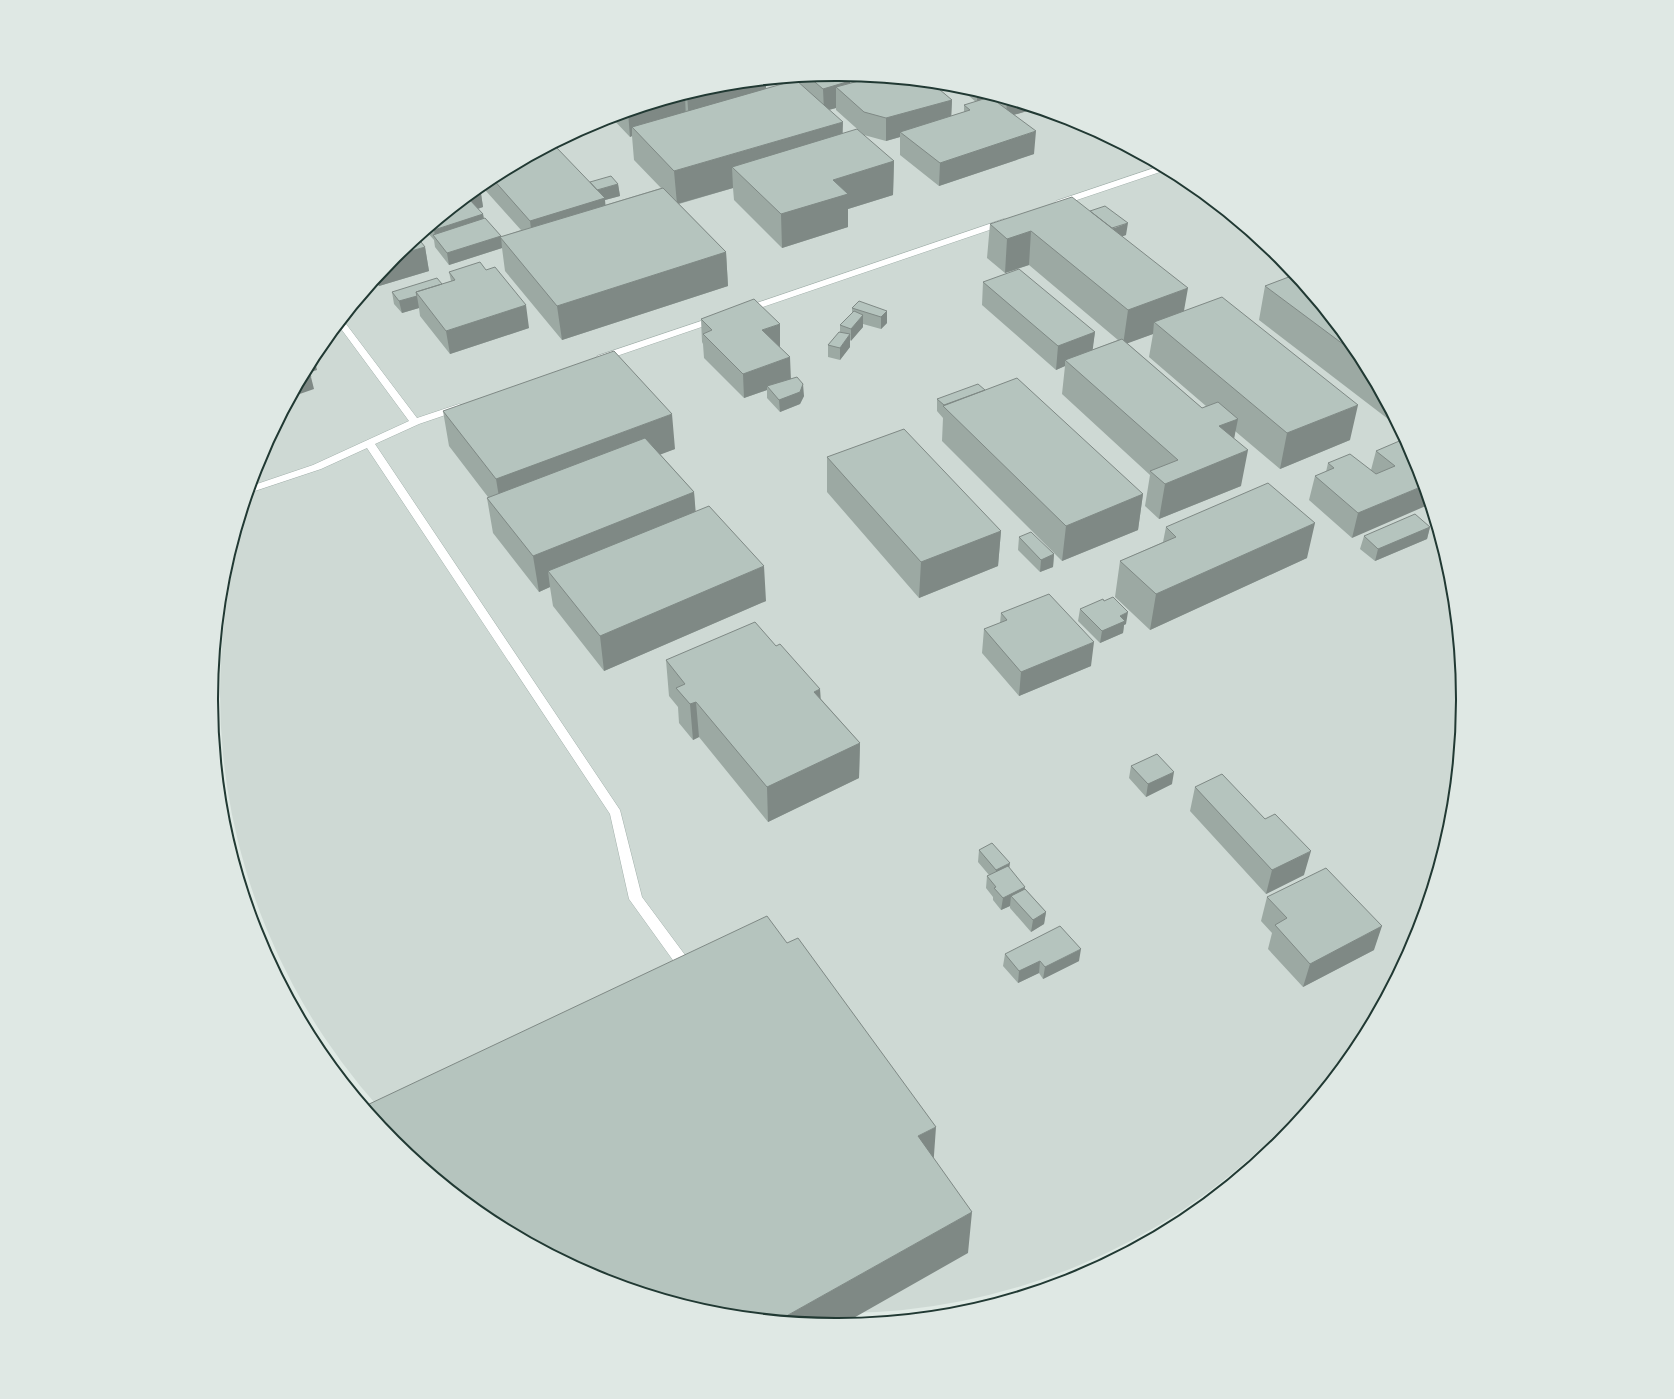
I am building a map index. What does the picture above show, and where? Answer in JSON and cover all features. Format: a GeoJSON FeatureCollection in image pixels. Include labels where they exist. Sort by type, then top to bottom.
{"type":"FeatureCollection","features":[{"type":"Feature","properties":{"kind":"lane"},"geometry":{"type":"LineString","coordinates":[[1050,206],[1156,170]]}},
{"type":"Feature","properties":{"kind":"lane"},"geometry":{"type":"LineString","coordinates":[[589,363],[1012,219]]}},
{"type":"Feature","properties":{"kind":"lane"},"geometry":{"type":"LineString","coordinates":[[344,326],[415,422]]}},
{"type":"Feature","properties":{"kind":"lane"},"geometry":{"type":"LineString","coordinates":[[256,488],[317,467],[415,422],[468,404]]}},
{"type":"Feature","properties":{"kind":"lane"},"geometry":{"type":"LineString","coordinates":[[369,443],[616,813],[636,899],[680,959]]}},
{"type":"Feature","properties":{"kind":"lane"},"geometry":{"type":"LineString","coordinates":[[665,966],[693,953]]}},
{"type":"Feature","properties":{"kind":"shaded area"},"geometry":{"type":"Polygon","coordinates":[[[797,82],[877,82],[918,86],[997,102],[1036,114],[1074,128],[1111,145],[1146,164],[1181,185],[1245,234],[1302,292],[1328,323],[1373,390],[1392,426],[1423,501],[1434,539],[1444,579],[1454,659],[1456,700],[1450,780],[1444,820],[1423,898],[1392,973],[1378,1000],[1354,1038],[1319,1086],[1278,1131],[1233,1172],[1184,1208],[1132,1240],[1077,1266],[1020,1286],[961,1301],[901,1310],[840,1313],[779,1310],[719,1301],[660,1286],[603,1266],[548,1240],[496,1208],[447,1172],[402,1131],[361,1086],[325,1037],[293,985],[267,930],[247,873],[232,814],[223,754],[220,693],[223,632],[232,572],[250,504],[282,426],[301,390],[346,323],[372,292],[429,234],[460,209],[493,185],[563,145],[600,128],[677,102],[756,86],[797,82]]]}},
{"type":"Feature","properties":{"kind":"building"},"geometry":{"type":"Polygon","coordinates":[[[849,81],[823,89],[814,82],[849,81]]]}},
{"type":"Feature","properties":{"kind":"building"},"geometry":{"type":"Polygon","coordinates":[[[857,81],[918,86],[940,90],[952,100],[886,118],[864,112],[836,87],[857,81]]]}},
{"type":"Feature","properties":{"kind":"building"},"geometry":{"type":"Polygon","coordinates":[[[798,82],[843,122],[674,171],[632,127],[785,83],[798,82]]]}},
{"type":"Feature","properties":{"kind":"building"},"geometry":{"type":"Polygon","coordinates":[[[984,99],[997,102],[1036,131],[940,163],[900,132],[970,110],[964,105],[984,99]]]}},
{"type":"Feature","properties":{"kind":"building"},"geometry":{"type":"Polygon","coordinates":[[[857,129],[894,161],[833,180],[848,194],[781,214],[732,167],[857,129]]]}},
{"type":"Feature","properties":{"kind":"building"},"geometry":{"type":"Polygon","coordinates":[[[557,148],[605,198],[530,221],[496,183],[557,148]]]}},
{"type":"Feature","properties":{"kind":"building"},"geometry":{"type":"Polygon","coordinates":[[[611,176],[618,184],[597,190],[590,182],[611,176]]]}},
{"type":"Feature","properties":{"kind":"building"},"geometry":{"type":"Polygon","coordinates":[[[663,188],[726,252],[557,306],[500,237],[663,188]]]}},
{"type":"Feature","properties":{"kind":"building"},"geometry":{"type":"Polygon","coordinates":[[[1072,197],[1188,288],[1128,310],[1031,231],[1007,239],[990,224],[1072,197]]]}},
{"type":"Feature","properties":{"kind":"building"},"geometry":{"type":"Polygon","coordinates":[[[471,201],[483,214],[434,230],[471,201]]]}},
{"type":"Feature","properties":{"kind":"building"},"geometry":{"type":"Polygon","coordinates":[[[1105,206],[1128,223],[1112,228],[1090,211],[1105,206]]]}},
{"type":"Feature","properties":{"kind":"building"},"geometry":{"type":"Polygon","coordinates":[[[485,218],[501,236],[447,253],[433,235],[485,218]]]}},
{"type":"Feature","properties":{"kind":"building"},"geometry":{"type":"Polygon","coordinates":[[[421,242],[425,247],[412,251],[421,242]]]}},
{"type":"Feature","properties":{"kind":"building"},"geometry":{"type":"Polygon","coordinates":[[[480,262],[486,270],[495,267],[526,305],[446,331],[416,292],[455,280],[449,272],[480,262]]]}},
{"type":"Feature","properties":{"kind":"building"},"geometry":{"type":"Polygon","coordinates":[[[1019,269],[1095,332],[1058,346],[983,282],[1019,269]]]}},
{"type":"Feature","properties":{"kind":"building"},"geometry":{"type":"Polygon","coordinates":[[[1288,277],[1328,323],[1342,344],[1265,286],[1288,277]]]}},
{"type":"Feature","properties":{"kind":"building"},"geometry":{"type":"Polygon","coordinates":[[[437,278],[442,284],[416,292],[417,296],[399,301],[392,292],[437,278]]]}},
{"type":"Feature","properties":{"kind":"building"},"geometry":{"type":"Polygon","coordinates":[[[1222,297],[1358,405],[1287,433],[1154,322],[1222,297]]]}},
{"type":"Feature","properties":{"kind":"building"},"geometry":{"type":"Polygon","coordinates":[[[754,299],[780,324],[762,330],[790,357],[743,374],[703,334],[712,330],[701,319],[754,299]]]}},
{"type":"Feature","properties":{"kind":"building"},"geometry":{"type":"Polygon","coordinates":[[[859,301],[887,311],[881,317],[852,308],[859,301]]]}},
{"type":"Feature","properties":{"kind":"building"},"geometry":{"type":"Polygon","coordinates":[[[854,311],[863,315],[851,329],[840,325],[854,311]]]}},
{"type":"Feature","properties":{"kind":"building"},"geometry":{"type":"Polygon","coordinates":[[[839,332],[850,334],[840,348],[828,345],[839,332]]]}},
{"type":"Feature","properties":{"kind":"building"},"geometry":{"type":"Polygon","coordinates":[[[1122,339],[1202,408],[1218,402],[1238,419],[1219,426],[1248,450],[1165,484],[1150,471],[1178,460],[1065,360],[1122,339]]]}},
{"type":"Feature","properties":{"kind":"building"},"geometry":{"type":"Polygon","coordinates":[[[614,351],[672,414],[496,479],[443,411],[614,351]]]}},
{"type":"Feature","properties":{"kind":"building"},"geometry":{"type":"Polygon","coordinates":[[[797,377],[803,384],[800,392],[779,400],[767,386],[797,377]]]}},
{"type":"Feature","properties":{"kind":"building"},"geometry":{"type":"Polygon","coordinates":[[[1017,378],[1143,494],[1066,526],[943,406],[1017,378]]]}},
{"type":"Feature","properties":{"kind":"building"},"geometry":{"type":"Polygon","coordinates":[[[978,384],[985,390],[944,405],[937,399],[978,384]]]}},
{"type":"Feature","properties":{"kind":"building"},"geometry":{"type":"Polygon","coordinates":[[[904,429],[1001,531],[921,562],[827,457],[904,429]]]}},
{"type":"Feature","properties":{"kind":"building"},"geometry":{"type":"Polygon","coordinates":[[[645,438],[694,492],[533,556],[487,498],[645,438]]]}},
{"type":"Feature","properties":{"kind":"building"},"geometry":{"type":"Polygon","coordinates":[[[1399,441],[1418,488],[1358,513],[1315,476],[1334,468],[1328,463],[1350,454],[1376,474],[1395,466],[1376,451],[1399,441]]]}},
{"type":"Feature","properties":{"kind":"building"},"geometry":{"type":"Polygon","coordinates":[[[1268,483],[1315,523],[1156,594],[1120,561],[1176,537],[1166,527],[1268,483]]]}},
{"type":"Feature","properties":{"kind":"building"},"geometry":{"type":"Polygon","coordinates":[[[709,506],[764,566],[600,636],[548,571],[709,506]]]}},
{"type":"Feature","properties":{"kind":"building"},"geometry":{"type":"Polygon","coordinates":[[[1415,514],[1430,527],[1378,549],[1364,536],[1415,514]]]}},
{"type":"Feature","properties":{"kind":"building"},"geometry":{"type":"Polygon","coordinates":[[[1031,532],[1054,554],[1041,560],[1019,537],[1031,532]]]}},
{"type":"Feature","properties":{"kind":"building"},"geometry":{"type":"Polygon","coordinates":[[[1049,594],[1094,642],[1021,672],[984,629],[1007,620],[1001,613],[1049,594]]]}},
{"type":"Feature","properties":{"kind":"building"},"geometry":{"type":"Polygon","coordinates":[[[1113,597],[1128,612],[1120,616],[1125,621],[1102,631],[1080,609],[1103,599],[1104,601],[1113,597]]]}},
{"type":"Feature","properties":{"kind":"building"},"geometry":{"type":"Polygon","coordinates":[[[755,622],[776,646],[780,644],[820,689],[814,692],[860,743],[767,787],[696,702],[690,704],[676,688],[685,684],[666,660],[755,622]]]}},
{"type":"Feature","properties":{"kind":"building"},"geometry":{"type":"Polygon","coordinates":[[[1157,754],[1174,772],[1148,784],[1131,766],[1157,754]]]}},
{"type":"Feature","properties":{"kind":"building"},"geometry":{"type":"Polygon","coordinates":[[[1222,774],[1265,819],[1275,814],[1311,851],[1272,870],[1195,787],[1222,774]]]}},
{"type":"Feature","properties":{"kind":"building"},"geometry":{"type":"Polygon","coordinates":[[[992,843],[1010,863],[996,870],[979,850],[992,843]]]}},
{"type":"Feature","properties":{"kind":"building"},"geometry":{"type":"Polygon","coordinates":[[[1008,866],[1025,887],[1003,898],[994,888],[996,887],[987,876],[1008,866]]]}},
{"type":"Feature","properties":{"kind":"building"},"geometry":{"type":"Polygon","coordinates":[[[1326,868],[1382,926],[1310,964],[1275,925],[1287,918],[1267,897],[1326,868]]]}},
{"type":"Feature","properties":{"kind":"building"},"geometry":{"type":"Polygon","coordinates":[[[1025,889],[1046,912],[1033,920],[1011,896],[1025,889]]]}},
{"type":"Feature","properties":{"kind":"building"},"geometry":{"type":"Polygon","coordinates":[[[767,916],[787,943],[798,938],[936,1127],[918,1136],[972,1212],[786,1316],[756,1313],[716,1306],[677,1297],[600,1271],[563,1254],[528,1235],[493,1214],[429,1165],[400,1137],[369,1104],[767,916]]]}},
{"type":"Feature","properties":{"kind":"building"},"geometry":{"type":"Polygon","coordinates":[[[1060,926],[1081,949],[1045,967],[1040,961],[1019,971],[1005,954],[1060,926]]]}}]}
